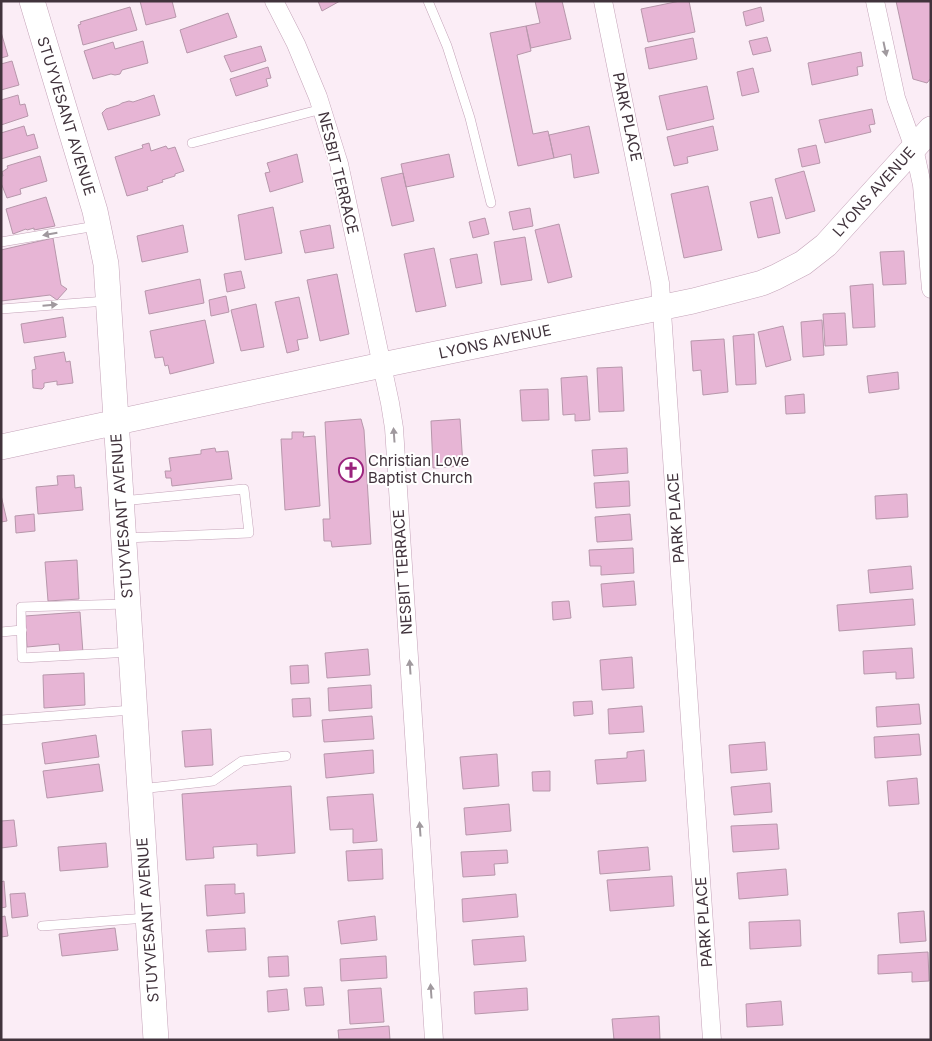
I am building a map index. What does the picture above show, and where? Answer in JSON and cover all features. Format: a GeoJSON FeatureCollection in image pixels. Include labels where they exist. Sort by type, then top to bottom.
{"type":"FeatureCollection","features":[{"type":"Feature","properties":{"kind":"main road","name":"STUYVESANT AVENUE"},"geometry":{"type":"LineString","coordinates":[[32,1],[98,225],[106,264],[156,1040]]}},
{"type":"Feature","properties":{"kind":"main road","name":"LYONS AVENUE"},"geometry":{"type":"LineString","coordinates":[[1,447],[382,365],[662,308],[719,295],[762,282],[776,277],[815,255],[837,234],[931,129]]}},
{"type":"Feature","properties":{"kind":"street","name":"NESBIT TERRACE"},"geometry":{"type":"LineString","coordinates":[[274,1],[296,44],[322,109],[338,164],[394,428],[434,1040]]}},
{"type":"Feature","properties":{"kind":"street","name":"PARK PLACE"},"geometry":{"type":"LineString","coordinates":[[603,1],[658,269],[712,1040]]}},
{"type":"Feature","properties":{"kind":"street"},"geometry":{"type":"LineString","coordinates":[[875,1],[896,98],[914,148],[924,200],[931,289]]}},
{"type":"Feature","properties":{"kind":"lane"},"geometry":{"type":"LineString","coordinates":[[428,1],[447,46],[470,118],[491,203]]}},
{"type":"Feature","properties":{"kind":"lane"},"geometry":{"type":"LineString","coordinates":[[192,143],[322,109]]}},
{"type":"Feature","properties":{"kind":"lane"},"geometry":{"type":"LineString","coordinates":[[1,242],[98,225]]}},
{"type":"Feature","properties":{"kind":"lane"},"geometry":{"type":"LineString","coordinates":[[1,309],[108,300]]}},
{"type":"Feature","properties":{"kind":"lane"},"geometry":{"type":"LineString","coordinates":[[122,501],[244,489],[249,533],[124,538]]}},
{"type":"Feature","properties":{"kind":"lane"},"geometry":{"type":"LineString","coordinates":[[128,604],[21,607],[22,658],[131,652]]}},
{"type":"Feature","properties":{"kind":"lane"},"geometry":{"type":"LineString","coordinates":[[1,632],[22,630]]}},
{"type":"Feature","properties":{"kind":"lane"},"geometry":{"type":"LineString","coordinates":[[1,720],[135,710]]}},
{"type":"Feature","properties":{"kind":"lane"},"geometry":{"type":"LineString","coordinates":[[140,789],[213,781],[242,761],[286,756]]}},
{"type":"Feature","properties":{"kind":"lane"},"geometry":{"type":"LineString","coordinates":[[42,926],[148,918]]}},
{"type":"Feature","properties":{"kind":"building"},"geometry":{"type":"Polygon","coordinates":[[[140,1],[172,1],[176,17],[146,25],[140,1]]]}},
{"type":"Feature","properties":{"kind":"building"},"geometry":{"type":"Polygon","coordinates":[[[318,1],[340,1],[322,11],[318,1]]]}},
{"type":"Feature","properties":{"kind":"building"},"geometry":{"type":"Polygon","coordinates":[[[535,1],[562,1],[571,39],[531,48],[526,26],[540,23],[535,1]]]}},
{"type":"Feature","properties":{"kind":"building"},"geometry":{"type":"Polygon","coordinates":[[[689,1],[695,32],[648,42],[641,9],[689,1]]]}},
{"type":"Feature","properties":{"kind":"building"},"geometry":{"type":"Polygon","coordinates":[[[896,1],[931,1],[931,78],[927,83],[913,79],[896,1]]]}},
{"type":"Feature","properties":{"kind":"building"},"geometry":{"type":"Polygon","coordinates":[[[130,7],[137,30],[83,45],[78,25],[81,24],[80,22],[130,7]]]}},
{"type":"Feature","properties":{"kind":"building"},"geometry":{"type":"Polygon","coordinates":[[[761,7],[764,21],[746,26],[743,12],[761,7]]]}},
{"type":"Feature","properties":{"kind":"building"},"geometry":{"type":"Polygon","coordinates":[[[228,13],[237,37],[187,53],[180,30],[228,13]]]}},
{"type":"Feature","properties":{"kind":"building"},"geometry":{"type":"Polygon","coordinates":[[[526,26],[531,51],[517,55],[533,134],[548,131],[554,158],[518,166],[490,33],[526,26]]]}},
{"type":"Feature","properties":{"kind":"building"},"geometry":{"type":"Polygon","coordinates":[[[1,32],[8,56],[1,58],[1,32]]]}},
{"type":"Feature","properties":{"kind":"building"},"geometry":{"type":"Polygon","coordinates":[[[767,37],[771,51],[753,55],[749,41],[767,37]]]}},
{"type":"Feature","properties":{"kind":"building"},"geometry":{"type":"Polygon","coordinates":[[[693,38],[697,59],[649,69],[645,48],[693,38]]]}},
{"type":"Feature","properties":{"kind":"building"},"geometry":{"type":"Polygon","coordinates":[[[143,41],[148,63],[122,70],[120,74],[111,74],[93,79],[84,51],[113,42],[115,49],[143,41]]]}},
{"type":"Feature","properties":{"kind":"building"},"geometry":{"type":"Polygon","coordinates":[[[261,46],[266,61],[231,72],[224,56],[261,46]]]}},
{"type":"Feature","properties":{"kind":"building"},"geometry":{"type":"Polygon","coordinates":[[[861,52],[863,66],[857,67],[858,75],[812,85],[808,63],[861,52]]]}},
{"type":"Feature","properties":{"kind":"building"},"geometry":{"type":"Polygon","coordinates":[[[12,61],[19,85],[1,90],[1,64],[12,61]]]}},
{"type":"Feature","properties":{"kind":"building"},"geometry":{"type":"Polygon","coordinates":[[[268,67],[271,78],[266,79],[268,86],[236,96],[230,79],[268,67]]]}},
{"type":"Feature","properties":{"kind":"building"},"geometry":{"type":"Polygon","coordinates":[[[753,68],[759,92],[742,96],[737,72],[753,68]]]}},
{"type":"Feature","properties":{"kind":"building"},"geometry":{"type":"Polygon","coordinates":[[[707,86],[714,119],[667,130],[659,96],[707,86]]]}},
{"type":"Feature","properties":{"kind":"building"},"geometry":{"type":"Polygon","coordinates":[[[18,95],[20,105],[25,104],[28,116],[1,125],[1,100],[18,95]]]}},
{"type":"Feature","properties":{"kind":"building"},"geometry":{"type":"Polygon","coordinates":[[[154,95],[160,115],[108,130],[102,113],[106,109],[154,95]]]}},
{"type":"Feature","properties":{"kind":"building"},"geometry":{"type":"Polygon","coordinates":[[[872,109],[875,124],[869,125],[871,132],[825,143],[819,120],[872,109]]]}},
{"type":"Feature","properties":{"kind":"building"},"geometry":{"type":"Polygon","coordinates":[[[24,126],[27,136],[34,134],[38,148],[1,159],[1,133],[24,126]]]}},
{"type":"Feature","properties":{"kind":"building"},"geometry":{"type":"Polygon","coordinates":[[[589,126],[599,173],[574,178],[571,154],[554,158],[549,135],[589,126]]]}},
{"type":"Feature","properties":{"kind":"building"},"geometry":{"type":"Polygon","coordinates":[[[713,126],[718,150],[687,157],[688,163],[674,166],[667,137],[713,126]]]}},
{"type":"Feature","properties":{"kind":"building"},"geometry":{"type":"Polygon","coordinates":[[[149,143],[151,151],[166,146],[168,149],[175,147],[184,171],[162,180],[163,182],[147,187],[148,190],[127,196],[115,157],[143,148],[142,145],[149,143]]]}},
{"type":"Feature","properties":{"kind":"building"},"geometry":{"type":"Polygon","coordinates":[[[816,145],[820,163],[802,167],[798,149],[816,145]]]}},
{"type":"Feature","properties":{"kind":"building"},"geometry":{"type":"Polygon","coordinates":[[[297,154],[303,182],[270,192],[265,173],[270,172],[267,163],[297,154]]]}},
{"type":"Feature","properties":{"kind":"building"},"geometry":{"type":"Polygon","coordinates":[[[449,154],[454,177],[406,187],[401,164],[449,154]]]}},
{"type":"Feature","properties":{"kind":"building"},"geometry":{"type":"Polygon","coordinates":[[[40,156],[47,181],[20,189],[21,194],[7,198],[1,183],[2,172],[8,168],[7,166],[40,156]]]}},
{"type":"Feature","properties":{"kind":"building"},"geometry":{"type":"Polygon","coordinates":[[[804,171],[815,211],[786,219],[775,179],[804,171]]]}},
{"type":"Feature","properties":{"kind":"building"},"geometry":{"type":"Polygon","coordinates":[[[403,173],[414,221],[392,226],[381,178],[403,173]]]}},
{"type":"Feature","properties":{"kind":"building"},"geometry":{"type":"Polygon","coordinates":[[[708,186],[722,250],[684,258],[671,194],[708,186]]]}},
{"type":"Feature","properties":{"kind":"building"},"geometry":{"type":"Polygon","coordinates":[[[46,197],[55,226],[34,230],[34,228],[26,229],[13,234],[6,209],[46,197]]]}},
{"type":"Feature","properties":{"kind":"building"},"geometry":{"type":"Polygon","coordinates":[[[772,197],[780,233],[758,238],[750,202],[772,197]]]}},
{"type":"Feature","properties":{"kind":"building"},"geometry":{"type":"Polygon","coordinates":[[[273,207],[282,253],[245,260],[238,215],[273,207]]]}},
{"type":"Feature","properties":{"kind":"building"},"geometry":{"type":"Polygon","coordinates":[[[530,208],[533,226],[513,230],[509,212],[530,208]]]}},
{"type":"Feature","properties":{"kind":"building"},"geometry":{"type":"Polygon","coordinates":[[[485,218],[489,234],[473,238],[469,222],[485,218]]]}},
{"type":"Feature","properties":{"kind":"building"},"geometry":{"type":"Polygon","coordinates":[[[559,224],[572,277],[548,283],[535,230],[559,224]]]}},
{"type":"Feature","properties":{"kind":"building"},"geometry":{"type":"Polygon","coordinates":[[[183,225],[188,252],[142,262],[137,236],[183,225]]]}},
{"type":"Feature","properties":{"kind":"building"},"geometry":{"type":"Polygon","coordinates":[[[330,225],[334,248],[305,253],[300,231],[330,225]]]}},
{"type":"Feature","properties":{"kind":"building"},"geometry":{"type":"Polygon","coordinates":[[[525,237],[532,280],[501,285],[494,242],[525,237]]]}},
{"type":"Feature","properties":{"kind":"building"},"geometry":{"type":"Polygon","coordinates":[[[53,238],[61,285],[67,289],[57,300],[50,295],[1,301],[1,250],[53,238]]]}},
{"type":"Feature","properties":{"kind":"building"},"geometry":{"type":"Polygon","coordinates":[[[434,248],[446,306],[416,312],[404,254],[434,248]]]}},
{"type":"Feature","properties":{"kind":"building"},"geometry":{"type":"Polygon","coordinates":[[[904,251],[906,284],[883,285],[880,252],[904,251]]]}},
{"type":"Feature","properties":{"kind":"building"},"geometry":{"type":"Polygon","coordinates":[[[477,254],[482,283],[456,288],[450,259],[477,254]]]}},
{"type":"Feature","properties":{"kind":"building"},"geometry":{"type":"Polygon","coordinates":[[[241,271],[245,288],[227,292],[224,274],[241,271]]]}},
{"type":"Feature","properties":{"kind":"building"},"geometry":{"type":"Polygon","coordinates":[[[337,274],[349,334],[320,341],[307,280],[337,274]]]}},
{"type":"Feature","properties":{"kind":"building"},"geometry":{"type":"Polygon","coordinates":[[[200,279],[204,303],[149,314],[145,291],[200,279]]]}},
{"type":"Feature","properties":{"kind":"building"},"geometry":{"type":"Polygon","coordinates":[[[873,284],[875,327],[853,328],[850,286],[873,284]]]}},
{"type":"Feature","properties":{"kind":"building"},"geometry":{"type":"Polygon","coordinates":[[[226,296],[229,312],[211,316],[209,300],[226,296]]]}},
{"type":"Feature","properties":{"kind":"building"},"geometry":{"type":"Polygon","coordinates":[[[299,297],[308,338],[297,340],[299,350],[287,353],[275,302],[299,297]]]}},
{"type":"Feature","properties":{"kind":"building"},"geometry":{"type":"Polygon","coordinates":[[[256,304],[264,347],[241,351],[231,310],[256,304]]]}},
{"type":"Feature","properties":{"kind":"building"},"geometry":{"type":"Polygon","coordinates":[[[845,313],[847,345],[825,346],[823,314],[845,313]]]}},
{"type":"Feature","properties":{"kind":"building"},"geometry":{"type":"Polygon","coordinates":[[[63,317],[66,337],[24,343],[21,324],[63,317]]]}},
{"type":"Feature","properties":{"kind":"building"},"geometry":{"type":"Polygon","coordinates":[[[205,320],[214,363],[170,374],[168,365],[165,366],[163,357],[155,358],[150,331],[205,320]]]}},
{"type":"Feature","properties":{"kind":"building"},"geometry":{"type":"Polygon","coordinates":[[[822,320],[824,355],[803,357],[801,322],[822,320]]]}},
{"type":"Feature","properties":{"kind":"building"},"geometry":{"type":"Polygon","coordinates":[[[783,326],[791,360],[766,367],[758,332],[783,326]]]}},
{"type":"Feature","properties":{"kind":"building"},"geometry":{"type":"Polygon","coordinates":[[[754,334],[756,384],[736,385],[733,336],[754,334]]]}},
{"type":"Feature","properties":{"kind":"building"},"geometry":{"type":"Polygon","coordinates":[[[724,339],[728,392],[703,395],[701,370],[693,371],[691,341],[724,339]]]}},
{"type":"Feature","properties":{"kind":"building"},"geometry":{"type":"Polygon","coordinates":[[[64,352],[66,362],[70,361],[73,383],[57,385],[57,381],[44,383],[42,389],[33,388],[32,370],[36,369],[34,357],[64,352]]]}},
{"type":"Feature","properties":{"kind":"building"},"geometry":{"type":"Polygon","coordinates":[[[622,367],[624,411],[599,412],[597,368],[622,367]]]}},
{"type":"Feature","properties":{"kind":"building"},"geometry":{"type":"Polygon","coordinates":[[[898,372],[899,389],[869,393],[867,376],[898,372]]]}},
{"type":"Feature","properties":{"kind":"building"},"geometry":{"type":"Polygon","coordinates":[[[587,376],[590,420],[575,421],[575,414],[563,415],[561,378],[587,376]]]}},
{"type":"Feature","properties":{"kind":"building"},"geometry":{"type":"Polygon","coordinates":[[[548,389],[549,420],[522,421],[520,390],[548,389]]]}},
{"type":"Feature","properties":{"kind":"building"},"geometry":{"type":"Polygon","coordinates":[[[804,394],[805,413],[786,414],[785,396],[804,394]]]}},
{"type":"Feature","properties":{"kind":"building"},"geometry":{"type":"Polygon","coordinates":[[[361,419],[364,430],[371,544],[332,547],[331,541],[324,541],[323,519],[330,519],[325,422],[361,419]]]}},
{"type":"Feature","properties":{"kind":"building"},"geometry":{"type":"Polygon","coordinates":[[[460,419],[463,466],[433,468],[431,421],[460,419]]]}},
{"type":"Feature","properties":{"kind":"building"},"geometry":{"type":"Polygon","coordinates":[[[292,432],[304,432],[303,437],[315,436],[320,506],[285,510],[281,439],[292,439],[292,432]]]}},
{"type":"Feature","properties":{"kind":"building"},"geometry":{"type":"Polygon","coordinates":[[[215,448],[216,452],[228,451],[232,479],[172,486],[171,478],[166,478],[165,471],[171,471],[169,458],[201,454],[201,450],[215,448]]]}},
{"type":"Feature","properties":{"kind":"building"},"geometry":{"type":"Polygon","coordinates":[[[627,448],[628,473],[594,476],[592,450],[627,448]]]}},
{"type":"Feature","properties":{"kind":"building"},"geometry":{"type":"Polygon","coordinates":[[[74,475],[75,488],[81,487],[83,510],[38,514],[36,487],[58,485],[57,476],[74,475]]]}},
{"type":"Feature","properties":{"kind":"building"},"geometry":{"type":"Polygon","coordinates":[[[629,481],[630,506],[596,508],[594,483],[629,481]]]}},
{"type":"Feature","properties":{"kind":"building"},"geometry":{"type":"Polygon","coordinates":[[[907,494],[908,517],[876,519],[875,496],[907,494]]]}},
{"type":"Feature","properties":{"kind":"building"},"geometry":{"type":"Polygon","coordinates":[[[1,495],[7,521],[1,522],[1,495]]]}},
{"type":"Feature","properties":{"kind":"building"},"geometry":{"type":"Polygon","coordinates":[[[34,514],[35,531],[16,533],[15,516],[34,514]]]}},
{"type":"Feature","properties":{"kind":"building"},"geometry":{"type":"Polygon","coordinates":[[[630,514],[632,540],[597,542],[595,517],[630,514]]]}},
{"type":"Feature","properties":{"kind":"building"},"geometry":{"type":"Polygon","coordinates":[[[633,548],[634,573],[601,575],[601,566],[590,566],[589,550],[633,548]]]}},
{"type":"Feature","properties":{"kind":"building"},"geometry":{"type":"Polygon","coordinates":[[[77,560],[79,599],[48,601],[45,562],[77,560]]]}},
{"type":"Feature","properties":{"kind":"building"},"geometry":{"type":"Polygon","coordinates":[[[911,566],[913,589],[870,593],[868,570],[911,566]]]}},
{"type":"Feature","properties":{"kind":"building"},"geometry":{"type":"Polygon","coordinates":[[[634,581],[636,605],[603,607],[601,584],[634,581]]]}},
{"type":"Feature","properties":{"kind":"building"},"geometry":{"type":"Polygon","coordinates":[[[913,599],[915,625],[839,631],[837,605],[913,599]]]}},
{"type":"Feature","properties":{"kind":"building"},"geometry":{"type":"Polygon","coordinates":[[[569,601],[571,618],[553,620],[552,602],[569,601]]]}},
{"type":"Feature","properties":{"kind":"building"},"geometry":{"type":"Polygon","coordinates":[[[80,612],[83,653],[60,654],[59,644],[27,647],[25,616],[80,612]]]}},
{"type":"Feature","properties":{"kind":"building"},"geometry":{"type":"Polygon","coordinates":[[[912,648],[914,678],[896,679],[896,672],[864,674],[863,651],[912,648]]]}},
{"type":"Feature","properties":{"kind":"building"},"geometry":{"type":"Polygon","coordinates":[[[368,649],[370,675],[327,678],[325,653],[368,649]]]}},
{"type":"Feature","properties":{"kind":"building"},"geometry":{"type":"Polygon","coordinates":[[[632,657],[634,688],[602,690],[600,660],[632,657]]]}},
{"type":"Feature","properties":{"kind":"building"},"geometry":{"type":"Polygon","coordinates":[[[308,665],[309,683],[291,684],[290,666],[308,665]]]}},
{"type":"Feature","properties":{"kind":"building"},"geometry":{"type":"Polygon","coordinates":[[[84,673],[85,705],[44,708],[43,675],[84,673]]]}},
{"type":"Feature","properties":{"kind":"building"},"geometry":{"type":"Polygon","coordinates":[[[371,685],[372,708],[329,711],[328,688],[371,685]]]}},
{"type":"Feature","properties":{"kind":"building"},"geometry":{"type":"Polygon","coordinates":[[[310,698],[311,716],[293,717],[292,699],[310,698]]]}},
{"type":"Feature","properties":{"kind":"building"},"geometry":{"type":"Polygon","coordinates":[[[592,701],[593,714],[574,716],[573,702],[592,701]]]}},
{"type":"Feature","properties":{"kind":"building"},"geometry":{"type":"Polygon","coordinates":[[[919,704],[921,724],[877,727],[876,707],[919,704]]]}},
{"type":"Feature","properties":{"kind":"building"},"geometry":{"type":"Polygon","coordinates":[[[642,706],[644,732],[609,734],[608,709],[642,706]]]}},
{"type":"Feature","properties":{"kind":"building"},"geometry":{"type":"Polygon","coordinates":[[[372,716],[374,739],[324,742],[322,720],[372,716]]]}},
{"type":"Feature","properties":{"kind":"building"},"geometry":{"type":"Polygon","coordinates":[[[211,729],[213,765],[185,767],[182,731],[211,729]]]}},
{"type":"Feature","properties":{"kind":"building"},"geometry":{"type":"Polygon","coordinates":[[[919,734],[921,755],[875,758],[874,737],[919,734]]]}},
{"type":"Feature","properties":{"kind":"building"},"geometry":{"type":"Polygon","coordinates":[[[96,735],[99,757],[45,764],[42,743],[96,735]]]}},
{"type":"Feature","properties":{"kind":"building"},"geometry":{"type":"Polygon","coordinates":[[[765,742],[767,770],[731,773],[729,745],[765,742]]]}},
{"type":"Feature","properties":{"kind":"building"},"geometry":{"type":"Polygon","coordinates":[[[373,750],[374,773],[326,778],[324,754],[373,750]]]}},
{"type":"Feature","properties":{"kind":"building"},"geometry":{"type":"Polygon","coordinates":[[[644,750],[646,781],[597,784],[595,760],[627,758],[627,752],[644,750]]]}},
{"type":"Feature","properties":{"kind":"building"},"geometry":{"type":"Polygon","coordinates":[[[497,754],[499,786],[463,789],[460,757],[497,754]]]}},
{"type":"Feature","properties":{"kind":"building"},"geometry":{"type":"Polygon","coordinates":[[[99,764],[103,791],[47,798],[43,771],[99,764]]]}},
{"type":"Feature","properties":{"kind":"building"},"geometry":{"type":"Polygon","coordinates":[[[550,771],[550,791],[533,791],[532,772],[550,771]]]}},
{"type":"Feature","properties":{"kind":"building"},"geometry":{"type":"Polygon","coordinates":[[[917,778],[919,804],[889,806],[887,781],[917,778]]]}},
{"type":"Feature","properties":{"kind":"building"},"geometry":{"type":"Polygon","coordinates":[[[770,783],[772,812],[734,815],[731,787],[770,783]]]}},
{"type":"Feature","properties":{"kind":"building"},"geometry":{"type":"Polygon","coordinates":[[[291,786],[295,853],[257,856],[257,844],[213,847],[214,858],[186,860],[182,794],[291,786]]]}},
{"type":"Feature","properties":{"kind":"building"},"geometry":{"type":"Polygon","coordinates":[[[373,794],[377,841],[353,843],[353,829],[330,830],[327,797],[373,794]]]}},
{"type":"Feature","properties":{"kind":"building"},"geometry":{"type":"Polygon","coordinates":[[[509,804],[511,831],[466,835],[464,808],[509,804]]]}},
{"type":"Feature","properties":{"kind":"building"},"geometry":{"type":"Polygon","coordinates":[[[14,820],[17,846],[1,848],[1,821],[14,820]]]}},
{"type":"Feature","properties":{"kind":"building"},"geometry":{"type":"Polygon","coordinates":[[[777,824],[779,849],[733,852],[731,826],[777,824]]]}},
{"type":"Feature","properties":{"kind":"building"},"geometry":{"type":"Polygon","coordinates":[[[106,843],[108,867],[60,871],[58,847],[106,843]]]}},
{"type":"Feature","properties":{"kind":"building"},"geometry":{"type":"Polygon","coordinates":[[[648,847],[650,870],[600,874],[598,851],[648,847]]]}},
{"type":"Feature","properties":{"kind":"building"},"geometry":{"type":"Polygon","coordinates":[[[382,849],[383,879],[348,881],[346,851],[382,849]]]}},
{"type":"Feature","properties":{"kind":"building"},"geometry":{"type":"Polygon","coordinates":[[[507,850],[508,863],[494,864],[495,875],[463,877],[461,852],[507,850]]]}},
{"type":"Feature","properties":{"kind":"building"},"geometry":{"type":"Polygon","coordinates":[[[786,869],[788,895],[739,899],[737,873],[786,869]]]}},
{"type":"Feature","properties":{"kind":"building"},"geometry":{"type":"Polygon","coordinates":[[[672,876],[674,906],[610,911],[607,880],[672,876]]]}},
{"type":"Feature","properties":{"kind":"building"},"geometry":{"type":"Polygon","coordinates":[[[4,881],[6,907],[1,908],[1,882],[4,881]]]}},
{"type":"Feature","properties":{"kind":"building"},"geometry":{"type":"Polygon","coordinates":[[[235,884],[235,894],[244,893],[245,913],[207,916],[205,885],[235,884]]]}},
{"type":"Feature","properties":{"kind":"building"},"geometry":{"type":"Polygon","coordinates":[[[25,893],[28,916],[12,918],[10,894],[25,893]]]}},
{"type":"Feature","properties":{"kind":"building"},"geometry":{"type":"Polygon","coordinates":[[[516,894],[518,917],[463,922],[462,899],[516,894]]]}},
{"type":"Feature","properties":{"kind":"building"},"geometry":{"type":"Polygon","coordinates":[[[924,911],[926,941],[900,943],[898,913],[924,911]]]}},
{"type":"Feature","properties":{"kind":"building"},"geometry":{"type":"Polygon","coordinates":[[[5,916],[8,936],[1,937],[1,917],[5,916]]]}},
{"type":"Feature","properties":{"kind":"building"},"geometry":{"type":"Polygon","coordinates":[[[375,916],[377,940],[341,944],[338,921],[375,916]]]}},
{"type":"Feature","properties":{"kind":"building"},"geometry":{"type":"Polygon","coordinates":[[[800,920],[801,946],[750,949],[749,922],[800,920]]]}},
{"type":"Feature","properties":{"kind":"building"},"geometry":{"type":"Polygon","coordinates":[[[115,928],[118,950],[62,956],[59,934],[115,928]]]}},
{"type":"Feature","properties":{"kind":"building"},"geometry":{"type":"Polygon","coordinates":[[[245,928],[246,950],[208,952],[206,930],[245,928]]]}},
{"type":"Feature","properties":{"kind":"building"},"geometry":{"type":"Polygon","coordinates":[[[524,936],[526,961],[474,965],[472,940],[524,936]]]}},
{"type":"Feature","properties":{"kind":"building"},"geometry":{"type":"Polygon","coordinates":[[[928,952],[929,981],[912,982],[912,972],[878,974],[878,955],[928,952]]]}},
{"type":"Feature","properties":{"kind":"building"},"geometry":{"type":"Polygon","coordinates":[[[288,956],[289,976],[269,977],[268,957],[288,956]]]}},
{"type":"Feature","properties":{"kind":"building"},"geometry":{"type":"Polygon","coordinates":[[[386,956],[387,978],[341,981],[340,959],[386,956]]]}},
{"type":"Feature","properties":{"kind":"building"},"geometry":{"type":"Polygon","coordinates":[[[322,987],[324,1005],[306,1006],[304,988],[322,987]]]}},
{"type":"Feature","properties":{"kind":"building"},"geometry":{"type":"Polygon","coordinates":[[[381,988],[384,1022],[350,1024],[348,990],[381,988]]]}},
{"type":"Feature","properties":{"kind":"building"},"geometry":{"type":"Polygon","coordinates":[[[527,988],[528,1010],[475,1014],[474,992],[527,988]]]}},
{"type":"Feature","properties":{"kind":"building"},"geometry":{"type":"Polygon","coordinates":[[[287,989],[289,1010],[268,1012],[267,991],[287,989]]]}},
{"type":"Feature","properties":{"kind":"building"},"geometry":{"type":"Polygon","coordinates":[[[781,1001],[783,1025],[747,1027],[746,1004],[781,1001]]]}},
{"type":"Feature","properties":{"kind":"building"},"geometry":{"type":"Polygon","coordinates":[[[659,1016],[660,1040],[614,1040],[612,1019],[659,1016]]]}},
{"type":"Feature","properties":{"kind":"building"},"geometry":{"type":"Polygon","coordinates":[[[389,1026],[390,1040],[339,1040],[338,1030],[389,1026]]]}},
{"type":"Feature","properties":{"kind":"place","name":"Christian Love Baptist Church"},"geometry":{"type":"Point","coordinates":[351,470]}}]}
